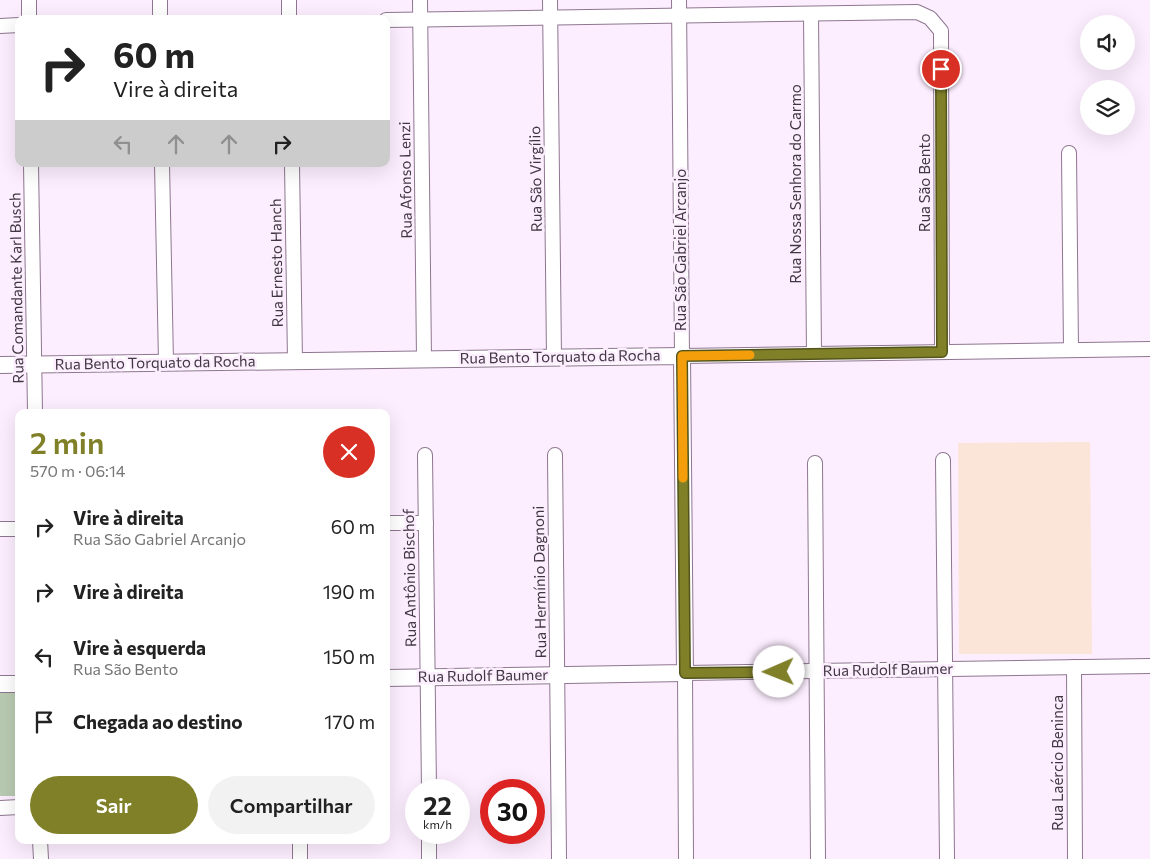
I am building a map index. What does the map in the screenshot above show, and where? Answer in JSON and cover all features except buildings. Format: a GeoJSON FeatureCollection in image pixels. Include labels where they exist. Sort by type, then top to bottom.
{"type":"FeatureCollection","features":[{"type":"Feature","properties":{"kind":"street"},"geometry":{"type":"LineString","coordinates":[[29,0],[29,15]]}},
{"type":"Feature","properties":{"kind":"street"},"geometry":{"type":"LineString","coordinates":[[160,0],[160,15]]}},
{"type":"Feature","properties":{"kind":"street"},"geometry":{"type":"LineString","coordinates":[[289,0],[289,15]]}},
{"type":"Feature","properties":{"kind":"street","name":"Rua Afonso Lenzi"},"geometry":{"type":"LineString","coordinates":[[420,0],[424,359]]}},
{"type":"Feature","properties":{"kind":"street","name":"Rua São Virgílio"},"geometry":{"type":"LineString","coordinates":[[550,0],[554,357]]}},
{"type":"Feature","properties":{"kind":"street","name":"Rua São Gabriel Arcanjo"},"geometry":{"type":"LineString","coordinates":[[679,0],[686,859]]}},
{"type":"Feature","properties":{"kind":"street","name":"Rua São Bento"},"geometry":{"type":"LineString","coordinates":[[811,14],[917,12],[930,18],[941,31],[942,352]]}},
{"type":"Feature","properties":{"kind":"street"},"geometry":{"type":"LineString","coordinates":[[390,20],[811,14]]}},
{"type":"Feature","properties":{"kind":"street","name":"Rua Nossa Senhora do Carmo"},"geometry":{"type":"LineString","coordinates":[[811,14],[814,354]]}},
{"type":"Feature","properties":{"kind":"street"},"geometry":{"type":"LineString","coordinates":[[0,26],[15,25]]}},
{"type":"Feature","properties":{"kind":"street"},"geometry":{"type":"LineString","coordinates":[[1069,153],[1071,350]]}},
{"type":"Feature","properties":{"kind":"street","name":"Rua Comandante Karl Busch"},"geometry":{"type":"LineString","coordinates":[[31,167],[34,409]]}},
{"type":"Feature","properties":{"kind":"street"},"geometry":{"type":"LineString","coordinates":[[162,167],[166,362]]}},
{"type":"Feature","properties":{"kind":"street","name":"Rua Ernesto Hanch"},"geometry":{"type":"LineString","coordinates":[[292,167],[295,361]]}},
{"type":"Feature","properties":{"kind":"street","name":"Rua Bento Torquato da Rocha"},"geometry":{"type":"LineString","coordinates":[[0,365],[1150,349]]}},
{"type":"Feature","properties":{"kind":"street","name":"Rua Antônio Bischof"},"geometry":{"type":"LineString","coordinates":[[425,455],[429,779]]}},
{"type":"Feature","properties":{"kind":"street","name":"Rua Hermínio Dagnoni"},"geometry":{"type":"LineString","coordinates":[[555,455],[559,859]]}},
{"type":"Feature","properties":{"kind":"street"},"geometry":{"type":"LineString","coordinates":[[943,460],[947,859]]}},
{"type":"Feature","properties":{"kind":"street"},"geometry":{"type":"LineString","coordinates":[[815,463],[818,859]]}},
{"type":"Feature","properties":{"kind":"street"},"geometry":{"type":"LineString","coordinates":[[390,523],[426,523]]}},
{"type":"Feature","properties":{"kind":"street"},"geometry":{"type":"LineString","coordinates":[[0,529],[15,529]]}},
{"type":"Feature","properties":{"kind":"street","name":"Rua Rudolf Baumer"},"geometry":{"type":"LineString","coordinates":[[390,678],[1150,666]]}},
{"type":"Feature","properties":{"kind":"street","name":"Rua Laércio Beninca"},"geometry":{"type":"LineString","coordinates":[[1074,667],[1075,859]]}},
{"type":"Feature","properties":{"kind":"street"},"geometry":{"type":"LineString","coordinates":[[0,684],[15,684]]}},
{"type":"Feature","properties":{"kind":"street"},"geometry":{"type":"LineString","coordinates":[[0,808],[15,808]]}},
{"type":"Feature","properties":{"kind":"street"},"geometry":{"type":"LineString","coordinates":[[40,844],[40,859]]}},
{"type":"Feature","properties":{"kind":"street"},"geometry":{"type":"LineString","coordinates":[[300,844],[300,859]]}},
{"type":"Feature","properties":{"kind":"street"},"geometry":{"type":"LineString","coordinates":[[429,844],[429,859]]}},
{"type":"Feature","properties":{"kind":"shaded area"},"geometry":{"type":"Polygon","coordinates":[[[1090,442],[1092,654],[959,654],[958,443],[1090,442]]]}},
{"type":"Feature","properties":{"kind":"green space"},"geometry":{"type":"Polygon","coordinates":[[[15,692],[15,796],[0,796],[0,693],[15,692]]]}},
{"type":"Feature","properties":{"kind":"slow traffic"},"geometry":{"type":"LineString","coordinates":[[683,478],[682,356],[750,355]]}},
{"type":"Feature","properties":{"kind":"route"},"geometry":{"type":"LineString","coordinates":[[779,672],[685,673],[682,356],[942,352],[941,69]]}}]}
